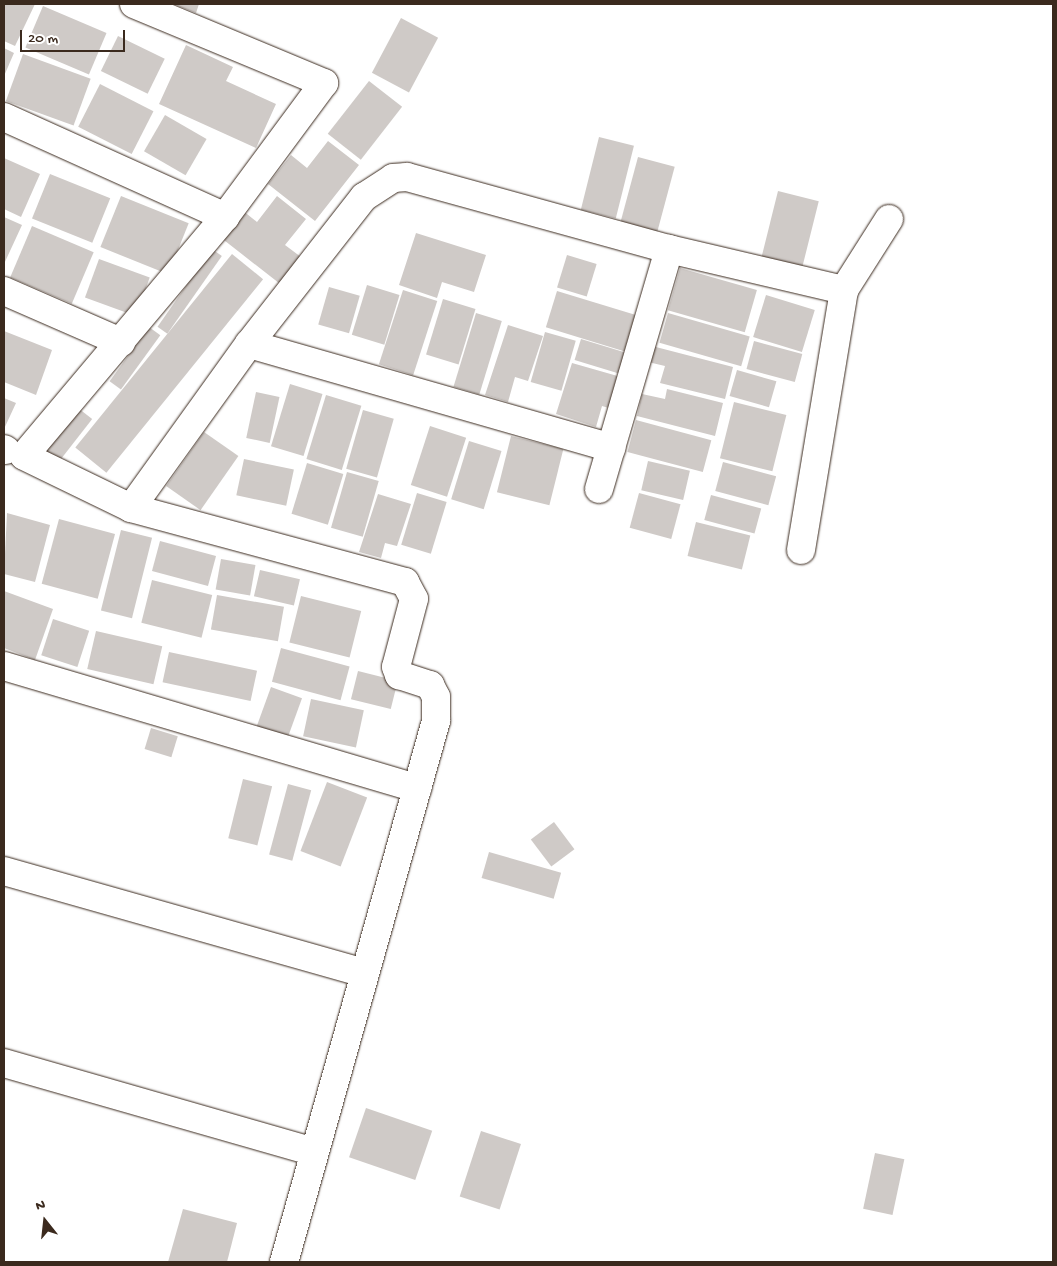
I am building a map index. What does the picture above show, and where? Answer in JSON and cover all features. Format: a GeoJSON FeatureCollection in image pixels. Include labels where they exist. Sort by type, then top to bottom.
{"type":"FeatureCollection","features":[{"type":"Feature","properties":{"kind":"street"},"geometry":{"type":"LineString","coordinates":[[134,4],[324,83],[225,217],[24,456],[131,508],[405,582],[414,599],[396,667],[399,675],[430,685],[436,697],[436,721],[284,1262]]}},
{"type":"Feature","properties":{"kind":"street"},"geometry":{"type":"LineString","coordinates":[[4,117],[225,217]]}},
{"type":"Feature","properties":{"kind":"street"},"geometry":{"type":"LineString","coordinates":[[131,508],[249,344],[364,197],[393,178],[407,177],[670,249],[844,290]]}},
{"type":"Feature","properties":{"kind":"street"},"geometry":{"type":"LineString","coordinates":[[801,550],[844,290],[889,219]]}},
{"type":"Feature","properties":{"kind":"street"},"geometry":{"type":"LineString","coordinates":[[599,490],[670,249]]}},
{"type":"Feature","properties":{"kind":"street"},"geometry":{"type":"LineString","coordinates":[[4,291],[121,342]]}},
{"type":"Feature","properties":{"kind":"street"},"geometry":{"type":"LineString","coordinates":[[249,344],[611,448]]}},
{"type":"Feature","properties":{"kind":"street"},"geometry":{"type":"LineString","coordinates":[[4,666],[417,788]]}},
{"type":"Feature","properties":{"kind":"street"},"geometry":{"type":"LineString","coordinates":[[4,871],[365,974]]}},
{"type":"Feature","properties":{"kind":"street"},"geometry":{"type":"LineString","coordinates":[[4,1063],[315,1152]]}},
{"type":"Feature","properties":{"kind":"building"},"geometry":{"type":"Polygon","coordinates":[[[4,4],[35,4],[15,46],[4,41],[4,4]]]}},
{"type":"Feature","properties":{"kind":"building"},"geometry":{"type":"Polygon","coordinates":[[[173,4],[199,4],[196,13],[173,4]]]}},
{"type":"Feature","properties":{"kind":"building"},"geometry":{"type":"Polygon","coordinates":[[[43,6],[107,33],[89,74],[25,47],[43,6]]]}},
{"type":"Feature","properties":{"kind":"building"},"geometry":{"type":"Polygon","coordinates":[[[401,18],[438,38],[409,92],[372,73],[401,18]]]}},
{"type":"Feature","properties":{"kind":"building"},"geometry":{"type":"Polygon","coordinates":[[[118,36],[165,59],[148,94],[101,71],[118,36]]]}},
{"type":"Feature","properties":{"kind":"building"},"geometry":{"type":"Polygon","coordinates":[[[186,45],[233,67],[226,81],[276,104],[256,148],[159,104],[186,45]]]}},
{"type":"Feature","properties":{"kind":"building"},"geometry":{"type":"Polygon","coordinates":[[[4,48],[14,53],[4,76],[4,48]]]}},
{"type":"Feature","properties":{"kind":"building"},"geometry":{"type":"Polygon","coordinates":[[[23,54],[91,79],[74,126],[6,101],[23,54]]]}},
{"type":"Feature","properties":{"kind":"building"},"geometry":{"type":"Polygon","coordinates":[[[369,81],[402,107],[361,160],[328,134],[369,81]]]}},
{"type":"Feature","properties":{"kind":"building"},"geometry":{"type":"Polygon","coordinates":[[[100,84],[153,111],[132,154],[78,127],[100,84]]]}},
{"type":"Feature","properties":{"kind":"building"},"geometry":{"type":"Polygon","coordinates":[[[165,115],[207,139],[186,175],[144,151],[165,115]]]}},
{"type":"Feature","properties":{"kind":"building"},"geometry":{"type":"Polygon","coordinates":[[[599,137],[634,146],[616,218],[581,210],[599,137]]]}},
{"type":"Feature","properties":{"kind":"building"},"geometry":{"type":"Polygon","coordinates":[[[328,141],[359,165],[315,221],[268,184],[291,155],[307,168],[328,141]]]}},
{"type":"Feature","properties":{"kind":"building"},"geometry":{"type":"Polygon","coordinates":[[[638,157],[675,167],[657,234],[620,225],[638,157]]]}},
{"type":"Feature","properties":{"kind":"building"},"geometry":{"type":"Polygon","coordinates":[[[4,158],[40,174],[21,217],[4,209],[4,158]]]}},
{"type":"Feature","properties":{"kind":"building"},"geometry":{"type":"Polygon","coordinates":[[[50,174],[110,198],[92,243],[32,219],[50,174]]]}},
{"type":"Feature","properties":{"kind":"building"},"geometry":{"type":"Polygon","coordinates":[[[778,191],[819,201],[801,272],[760,262],[778,191]]]}},
{"type":"Feature","properties":{"kind":"building"},"geometry":{"type":"Polygon","coordinates":[[[121,196],[189,223],[168,274],[100,247],[121,196]]]}},
{"type":"Feature","properties":{"kind":"building"},"geometry":{"type":"Polygon","coordinates":[[[277,196],[306,219],[285,245],[305,260],[284,287],[220,237],[242,210],[257,222],[277,196]]]}},
{"type":"Feature","properties":{"kind":"building"},"geometry":{"type":"Polygon","coordinates":[[[4,217],[22,225],[4,264],[4,217]]]}},
{"type":"Feature","properties":{"kind":"building"},"geometry":{"type":"Polygon","coordinates":[[[32,226],[94,252],[72,304],[10,278],[32,226]]]}},
{"type":"Feature","properties":{"kind":"building"},"geometry":{"type":"Polygon","coordinates":[[[416,233],[486,255],[474,292],[442,282],[437,298],[399,285],[416,233]]]}},
{"type":"Feature","properties":{"kind":"building"},"geometry":{"type":"Polygon","coordinates":[[[212,249],[222,256],[167,334],[158,327],[212,249]]]}},
{"type":"Feature","properties":{"kind":"building"},"geometry":{"type":"Polygon","coordinates":[[[232,254],[263,279],[106,473],[75,448],[232,254]]]}},
{"type":"Feature","properties":{"kind":"building"},"geometry":{"type":"Polygon","coordinates":[[[567,255],[597,264],[587,297],[557,288],[567,255]]]}},
{"type":"Feature","properties":{"kind":"building"},"geometry":{"type":"Polygon","coordinates":[[[99,259],[150,277],[136,316],[85,298],[99,259]]]}},
{"type":"Feature","properties":{"kind":"building"},"geometry":{"type":"Polygon","coordinates":[[[680,268],[757,290],[745,332],[668,310],[680,268]]]}},
{"type":"Feature","properties":{"kind":"building"},"geometry":{"type":"Polygon","coordinates":[[[367,285],[400,295],[384,345],[352,335],[367,285]]]}},
{"type":"Feature","properties":{"kind":"building"},"geometry":{"type":"Polygon","coordinates":[[[329,287],[360,296],[349,333],[318,324],[329,287]]]}},
{"type":"Feature","properties":{"kind":"building"},"geometry":{"type":"Polygon","coordinates":[[[403,290],[437,301],[413,375],[379,364],[403,290]]]}},
{"type":"Feature","properties":{"kind":"building"},"geometry":{"type":"Polygon","coordinates":[[[557,291],[638,316],[627,352],[546,327],[557,291]]]}},
{"type":"Feature","properties":{"kind":"building"},"geometry":{"type":"Polygon","coordinates":[[[766,295],[815,310],[802,352],[753,337],[766,295]]]}},
{"type":"Feature","properties":{"kind":"building"},"geometry":{"type":"Polygon","coordinates":[[[443,299],[476,309],[459,364],[426,354],[443,299]]]}},
{"type":"Feature","properties":{"kind":"building"},"geometry":{"type":"Polygon","coordinates":[[[476,313],[502,321],[479,395],[453,387],[476,313]]]}},
{"type":"Feature","properties":{"kind":"building"},"geometry":{"type":"Polygon","coordinates":[[[668,313],[750,336],[741,366],[659,343],[668,313]]]}},
{"type":"Feature","properties":{"kind":"building"},"geometry":{"type":"Polygon","coordinates":[[[508,325],[543,336],[528,381],[515,377],[508,402],[485,395],[508,325]]]}},
{"type":"Feature","properties":{"kind":"building"},"geometry":{"type":"Polygon","coordinates":[[[149,327],[160,335],[121,389],[110,381],[149,327]]]}},
{"type":"Feature","properties":{"kind":"building"},"geometry":{"type":"Polygon","coordinates":[[[4,331],[52,350],[36,395],[4,382],[4,331]]]}},
{"type":"Feature","properties":{"kind":"building"},"geometry":{"type":"Polygon","coordinates":[[[545,332],[576,341],[561,391],[531,382],[545,332]]]}},
{"type":"Feature","properties":{"kind":"building"},"geometry":{"type":"Polygon","coordinates":[[[581,339],[627,353],[620,374],[575,360],[581,339]]]}},
{"type":"Feature","properties":{"kind":"building"},"geometry":{"type":"Polygon","coordinates":[[[754,341],[802,354],[795,382],[746,369],[754,341]]]}},
{"type":"Feature","properties":{"kind":"building"},"geometry":{"type":"Polygon","coordinates":[[[652,346],[733,367],[725,399],[660,383],[665,366],[648,362],[652,346]]]}},
{"type":"Feature","properties":{"kind":"building"},"geometry":{"type":"Polygon","coordinates":[[[572,363],[621,377],[612,409],[602,406],[596,427],[556,414],[572,363]]]}},
{"type":"Feature","properties":{"kind":"building"},"geometry":{"type":"Polygon","coordinates":[[[737,370],[776,381],[769,407],[730,396],[737,370]]]}},
{"type":"Feature","properties":{"kind":"building"},"geometry":{"type":"Polygon","coordinates":[[[290,384],[323,394],[304,456],[271,446],[290,384]]]}},
{"type":"Feature","properties":{"kind":"building"},"geometry":{"type":"Polygon","coordinates":[[[667,389],[723,403],[715,436],[637,416],[642,394],[665,399],[667,389]]]}},
{"type":"Feature","properties":{"kind":"building"},"geometry":{"type":"Polygon","coordinates":[[[256,392],[279,397],[270,443],[246,438],[256,392]]]}},
{"type":"Feature","properties":{"kind":"building"},"geometry":{"type":"Polygon","coordinates":[[[326,395],[361,406],[342,470],[306,459],[326,395]]]}},
{"type":"Feature","properties":{"kind":"building"},"geometry":{"type":"Polygon","coordinates":[[[4,398],[16,403],[4,429],[4,398]]]}},
{"type":"Feature","properties":{"kind":"building"},"geometry":{"type":"Polygon","coordinates":[[[734,402],[786,415],[772,471],[720,458],[734,402]]]}},
{"type":"Feature","properties":{"kind":"building"},"geometry":{"type":"Polygon","coordinates":[[[78,408],[92,419],[53,469],[39,458],[78,408]]]}},
{"type":"Feature","properties":{"kind":"building"},"geometry":{"type":"Polygon","coordinates":[[[363,410],[394,419],[377,477],[346,469],[363,410]]]}},
{"type":"Feature","properties":{"kind":"building"},"geometry":{"type":"Polygon","coordinates":[[[636,420],[711,440],[703,472],[627,452],[636,420]]]}},
{"type":"Feature","properties":{"kind":"building"},"geometry":{"type":"Polygon","coordinates":[[[430,426],[466,438],[447,497],[411,485],[430,426]]]}},
{"type":"Feature","properties":{"kind":"building"},"geometry":{"type":"Polygon","coordinates":[[[204,432],[238,456],[201,510],[166,486],[204,432]]]}},
{"type":"Feature","properties":{"kind":"building"},"geometry":{"type":"Polygon","coordinates":[[[511,436],[563,449],[549,505],[497,492],[511,436]]]}},
{"type":"Feature","properties":{"kind":"building"},"geometry":{"type":"Polygon","coordinates":[[[469,441],[502,451],[484,509],[451,499],[469,441]]]}},
{"type":"Feature","properties":{"kind":"building"},"geometry":{"type":"Polygon","coordinates":[[[244,459],[294,470],[286,506],[236,495],[244,459]]]}},
{"type":"Feature","properties":{"kind":"building"},"geometry":{"type":"Polygon","coordinates":[[[648,461],[690,471],[683,500],[641,490],[648,461]]]}},
{"type":"Feature","properties":{"kind":"building"},"geometry":{"type":"Polygon","coordinates":[[[723,462],[776,476],[768,505],[715,491],[723,462]]]}},
{"type":"Feature","properties":{"kind":"building"},"geometry":{"type":"Polygon","coordinates":[[[307,463],[343,474],[328,525],[292,514],[307,463]]]}},
{"type":"Feature","properties":{"kind":"building"},"geometry":{"type":"Polygon","coordinates":[[[347,472],[379,481],[363,537],[331,528],[347,472]]]}},
{"type":"Feature","properties":{"kind":"building"},"geometry":{"type":"Polygon","coordinates":[[[417,493],[447,502],[431,554],[401,545],[417,493]]]}},
{"type":"Feature","properties":{"kind":"building"},"geometry":{"type":"Polygon","coordinates":[[[639,493],[681,504],[671,539],[630,528],[639,493]]]}},
{"type":"Feature","properties":{"kind":"building"},"geometry":{"type":"Polygon","coordinates":[[[378,494],[411,504],[397,546],[385,543],[381,558],[359,552],[378,494]]]}},
{"type":"Feature","properties":{"kind":"building"},"geometry":{"type":"Polygon","coordinates":[[[711,495],[761,508],[754,534],[704,520],[711,495]]]}},
{"type":"Feature","properties":{"kind":"building"},"geometry":{"type":"Polygon","coordinates":[[[7,513],[50,525],[35,582],[4,574],[7,513]]]}},
{"type":"Feature","properties":{"kind":"building"},"geometry":{"type":"Polygon","coordinates":[[[59,519],[115,534],[98,599],[42,584],[59,519]]]}},
{"type":"Feature","properties":{"kind":"building"},"geometry":{"type":"Polygon","coordinates":[[[696,522],[750,536],[742,570],[688,556],[696,522]]]}},
{"type":"Feature","properties":{"kind":"building"},"geometry":{"type":"Polygon","coordinates":[[[121,530],[152,538],[132,618],[101,611],[121,530]]]}},
{"type":"Feature","properties":{"kind":"building"},"geometry":{"type":"Polygon","coordinates":[[[160,541],[216,556],[208,586],[152,571],[160,541]]]}},
{"type":"Feature","properties":{"kind":"building"},"geometry":{"type":"Polygon","coordinates":[[[221,559],[255,565],[250,596],[216,590],[221,559]]]}},
{"type":"Feature","properties":{"kind":"building"},"geometry":{"type":"Polygon","coordinates":[[[260,570],[300,579],[294,606],[254,596],[260,570]]]}},
{"type":"Feature","properties":{"kind":"building"},"geometry":{"type":"Polygon","coordinates":[[[152,580],[212,595],[202,638],[141,623],[152,580]]]}},
{"type":"Feature","properties":{"kind":"building"},"geometry":{"type":"Polygon","coordinates":[[[4,591],[53,609],[35,660],[4,648],[4,591]]]}},
{"type":"Feature","properties":{"kind":"building"},"geometry":{"type":"Polygon","coordinates":[[[217,595],[284,607],[278,641],[211,629],[217,595]]]}},
{"type":"Feature","properties":{"kind":"building"},"geometry":{"type":"Polygon","coordinates":[[[301,596],[361,611],[350,658],[289,643],[301,596]]]}},
{"type":"Feature","properties":{"kind":"building"},"geometry":{"type":"Polygon","coordinates":[[[53,619],[89,631],[77,667],[41,655],[53,619]]]}},
{"type":"Feature","properties":{"kind":"building"},"geometry":{"type":"Polygon","coordinates":[[[96,631],[162,646],[153,684],[87,669],[96,631]]]}},
{"type":"Feature","properties":{"kind":"building"},"geometry":{"type":"Polygon","coordinates":[[[281,648],[350,666],[341,700],[272,682],[281,648]]]}},
{"type":"Feature","properties":{"kind":"building"},"geometry":{"type":"Polygon","coordinates":[[[169,652],[257,671],[251,701],[163,682],[169,652]]]}},
{"type":"Feature","properties":{"kind":"building"},"geometry":{"type":"Polygon","coordinates":[[[358,671],[398,681],[391,709],[351,699],[358,671]]]}},
{"type":"Feature","properties":{"kind":"building"},"geometry":{"type":"Polygon","coordinates":[[[271,687],[302,698],[286,742],[255,731],[271,687]]]}},
{"type":"Feature","properties":{"kind":"building"},"geometry":{"type":"Polygon","coordinates":[[[311,699],[364,710],[356,747],[303,736],[311,699]]]}},
{"type":"Feature","properties":{"kind":"building"},"geometry":{"type":"Polygon","coordinates":[[[151,728],[178,736],[171,757],[145,749],[151,728]]]}},
{"type":"Feature","properties":{"kind":"building"},"geometry":{"type":"Polygon","coordinates":[[[243,779],[272,786],[257,845],[228,838],[243,779]]]}},
{"type":"Feature","properties":{"kind":"building"},"geometry":{"type":"Polygon","coordinates":[[[327,782],[367,797],[341,866],[300,851],[327,782]]]}},
{"type":"Feature","properties":{"kind":"building"},"geometry":{"type":"Polygon","coordinates":[[[288,784],[311,790],[292,861],[269,855],[288,784]]]}},
{"type":"Feature","properties":{"kind":"building"},"geometry":{"type":"Polygon","coordinates":[[[554,822],[574,849],[551,867],[531,839],[554,822]]]}},
{"type":"Feature","properties":{"kind":"building"},"geometry":{"type":"Polygon","coordinates":[[[489,852],[561,873],[554,899],[482,878],[489,852]]]}},
{"type":"Feature","properties":{"kind":"building"},"geometry":{"type":"Polygon","coordinates":[[[366,1108],[432,1131],[415,1180],[349,1157],[366,1108]]]}},
{"type":"Feature","properties":{"kind":"building"},"geometry":{"type":"Polygon","coordinates":[[[481,1131],[521,1144],[500,1210],[460,1197],[481,1131]]]}},
{"type":"Feature","properties":{"kind":"building"},"geometry":{"type":"Polygon","coordinates":[[[875,1153],[904,1159],[892,1215],[863,1209],[875,1153]]]}},
{"type":"Feature","properties":{"kind":"building"},"geometry":{"type":"Polygon","coordinates":[[[183,1209],[237,1223],[227,1262],[168,1262],[183,1209]]]}}]}
